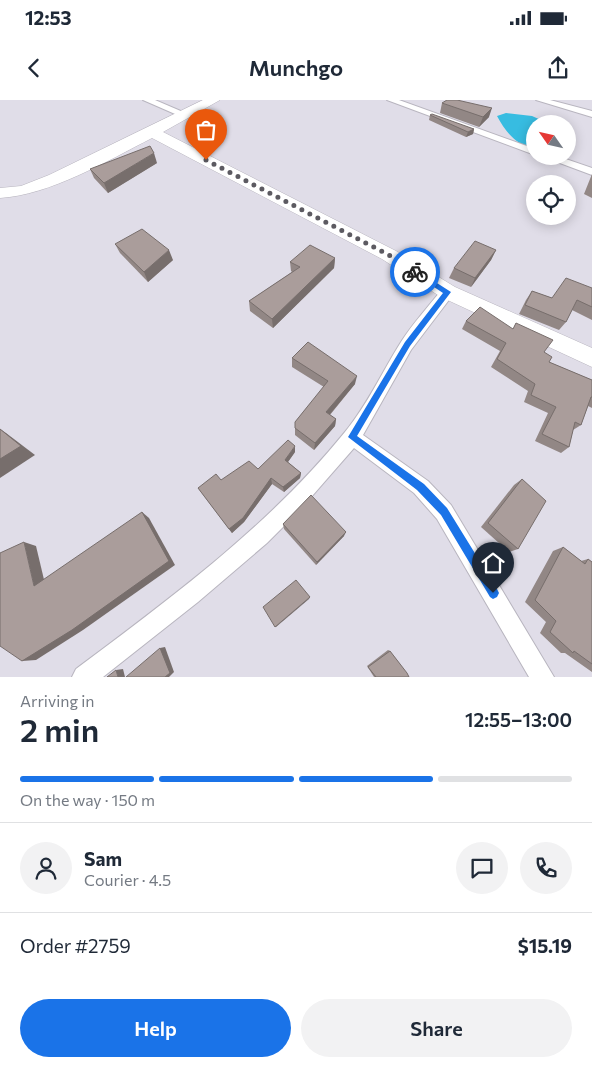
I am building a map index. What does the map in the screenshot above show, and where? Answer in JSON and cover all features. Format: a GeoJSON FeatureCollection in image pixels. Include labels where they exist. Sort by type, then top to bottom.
{"type":"FeatureCollection","features":[{"type":"Feature","properties":{"kind":"street"},"geometry":{"type":"LineString","coordinates":[[147,100],[185,115]]}},
{"type":"Feature","properties":{"kind":"street"},"geometry":{"type":"LineString","coordinates":[[0,192],[11,193],[41,185],[153,133],[213,100]]}},
{"type":"Feature","properties":{"kind":"street"},"geometry":{"type":"LineString","coordinates":[[391,100],[526,149]]}},
{"type":"Feature","properties":{"kind":"street"},"geometry":{"type":"LineString","coordinates":[[540,100],[592,114]]}},
{"type":"Feature","properties":{"kind":"street"},"geometry":{"type":"LineString","coordinates":[[153,133],[389,255],[448,292],[592,358]]}},
{"type":"Feature","properties":{"kind":"street"},"geometry":{"type":"LineString","coordinates":[[572,165],[592,172]]}},
{"type":"Feature","properties":{"kind":"street"},"geometry":{"type":"LineString","coordinates":[[84,677],[178,606],[256,538],[315,480],[352,437],[408,344],[448,292]]}},
{"type":"Feature","properties":{"kind":"street"},"geometry":{"type":"LineString","coordinates":[[352,437],[421,487],[444,512],[542,677]]}},
{"type":"Feature","properties":{"kind":"water"},"geometry":{"type":"Polygon","coordinates":[[[506,113],[526,115],[526,147],[508,133],[497,116],[506,113]]]}},
{"type":"Feature","properties":{"kind":"building"},"geometry":{"type":"Polygon","coordinates":[[[447,100],[457,100],[492,108],[483,117],[442,103],[447,100]]]}},
{"type":"Feature","properties":{"kind":"building"},"geometry":{"type":"Polygon","coordinates":[[[432,114],[474,129],[468,132],[430,115],[432,114]]]}},
{"type":"Feature","properties":{"kind":"building"},"geometry":{"type":"Polygon","coordinates":[[[150,146],[154,153],[104,183],[90,169],[150,146]]]}},
{"type":"Feature","properties":{"kind":"building"},"geometry":{"type":"Polygon","coordinates":[[[142,229],[169,250],[144,272],[115,244],[142,229]]]}},
{"type":"Feature","properties":{"kind":"building"},"geometry":{"type":"Polygon","coordinates":[[[475,241],[496,250],[475,278],[454,268],[475,241]]]}},
{"type":"Feature","properties":{"kind":"building"},"geometry":{"type":"Polygon","coordinates":[[[310,245],[335,258],[272,319],[249,301],[300,267],[290,262],[310,245]]]}},
{"type":"Feature","properties":{"kind":"building"},"geometry":{"type":"Polygon","coordinates":[[[566,278],[592,288],[592,307],[577,300],[566,322],[525,305],[532,291],[552,298],[566,278]]]}},
{"type":"Feature","properties":{"kind":"building"},"geometry":{"type":"Polygon","coordinates":[[[480,307],[513,329],[516,323],[553,340],[544,352],[552,357],[549,362],[592,380],[592,397],[581,425],[575,422],[569,447],[542,434],[556,407],[531,395],[535,384],[497,359],[506,343],[466,321],[480,307]]]}},
{"type":"Feature","properties":{"kind":"building"},"geometry":{"type":"Polygon","coordinates":[[[308,342],[357,376],[326,412],[336,419],[315,443],[295,428],[295,422],[328,381],[292,358],[308,342]]]}},
{"type":"Feature","properties":{"kind":"building"},"geometry":{"type":"Polygon","coordinates":[[[0,429],[21,446],[0,459],[0,429]]]}},
{"type":"Feature","properties":{"kind":"building"},"geometry":{"type":"Polygon","coordinates":[[[288,440],[295,446],[285,460],[301,473],[283,487],[271,478],[243,518],[229,529],[198,488],[216,474],[221,480],[249,461],[258,469],[288,440]]]}},
{"type":"Feature","properties":{"kind":"building"},"geometry":{"type":"Polygon","coordinates":[[[522,479],[546,501],[518,549],[488,523],[522,479]]]}},
{"type":"Feature","properties":{"kind":"building"},"geometry":{"type":"Polygon","coordinates":[[[311,495],[346,532],[317,562],[283,524],[311,495]]]}},
{"type":"Feature","properties":{"kind":"building"},"geometry":{"type":"Polygon","coordinates":[[[142,512],[169,561],[72,630],[22,661],[0,646],[0,553],[24,542],[34,586],[142,512]]]}},
{"type":"Feature","properties":{"kind":"building"},"geometry":{"type":"Polygon","coordinates":[[[563,547],[585,564],[588,559],[592,562],[592,664],[574,651],[573,653],[550,632],[556,621],[535,600],[563,547]]]}},
{"type":"Feature","properties":{"kind":"building"},"geometry":{"type":"Polygon","coordinates":[[[296,580],[310,597],[275,627],[263,607],[296,580]]]}},
{"type":"Feature","properties":{"kind":"building"},"geometry":{"type":"Polygon","coordinates":[[[160,648],[170,673],[165,677],[126,677],[160,648]]]}},
{"type":"Feature","properties":{"kind":"building"},"geometry":{"type":"Polygon","coordinates":[[[390,651],[409,677],[376,677],[368,667],[390,651]]]}},
{"type":"Feature","properties":{"kind":"building"},"geometry":{"type":"Polygon","coordinates":[[[116,670],[118,677],[107,677],[116,670]]]}},
{"type":"Feature","properties":{"kind":"way so far"},"geometry":{"type":"LineString","coordinates":[[206,160],[389,255],[415,272]]}},
{"type":"Feature","properties":{"kind":"route"},"geometry":{"type":"LineString","coordinates":[[415,272],[448,292],[408,344],[352,437],[421,487],[444,512],[493,593]]}}]}
